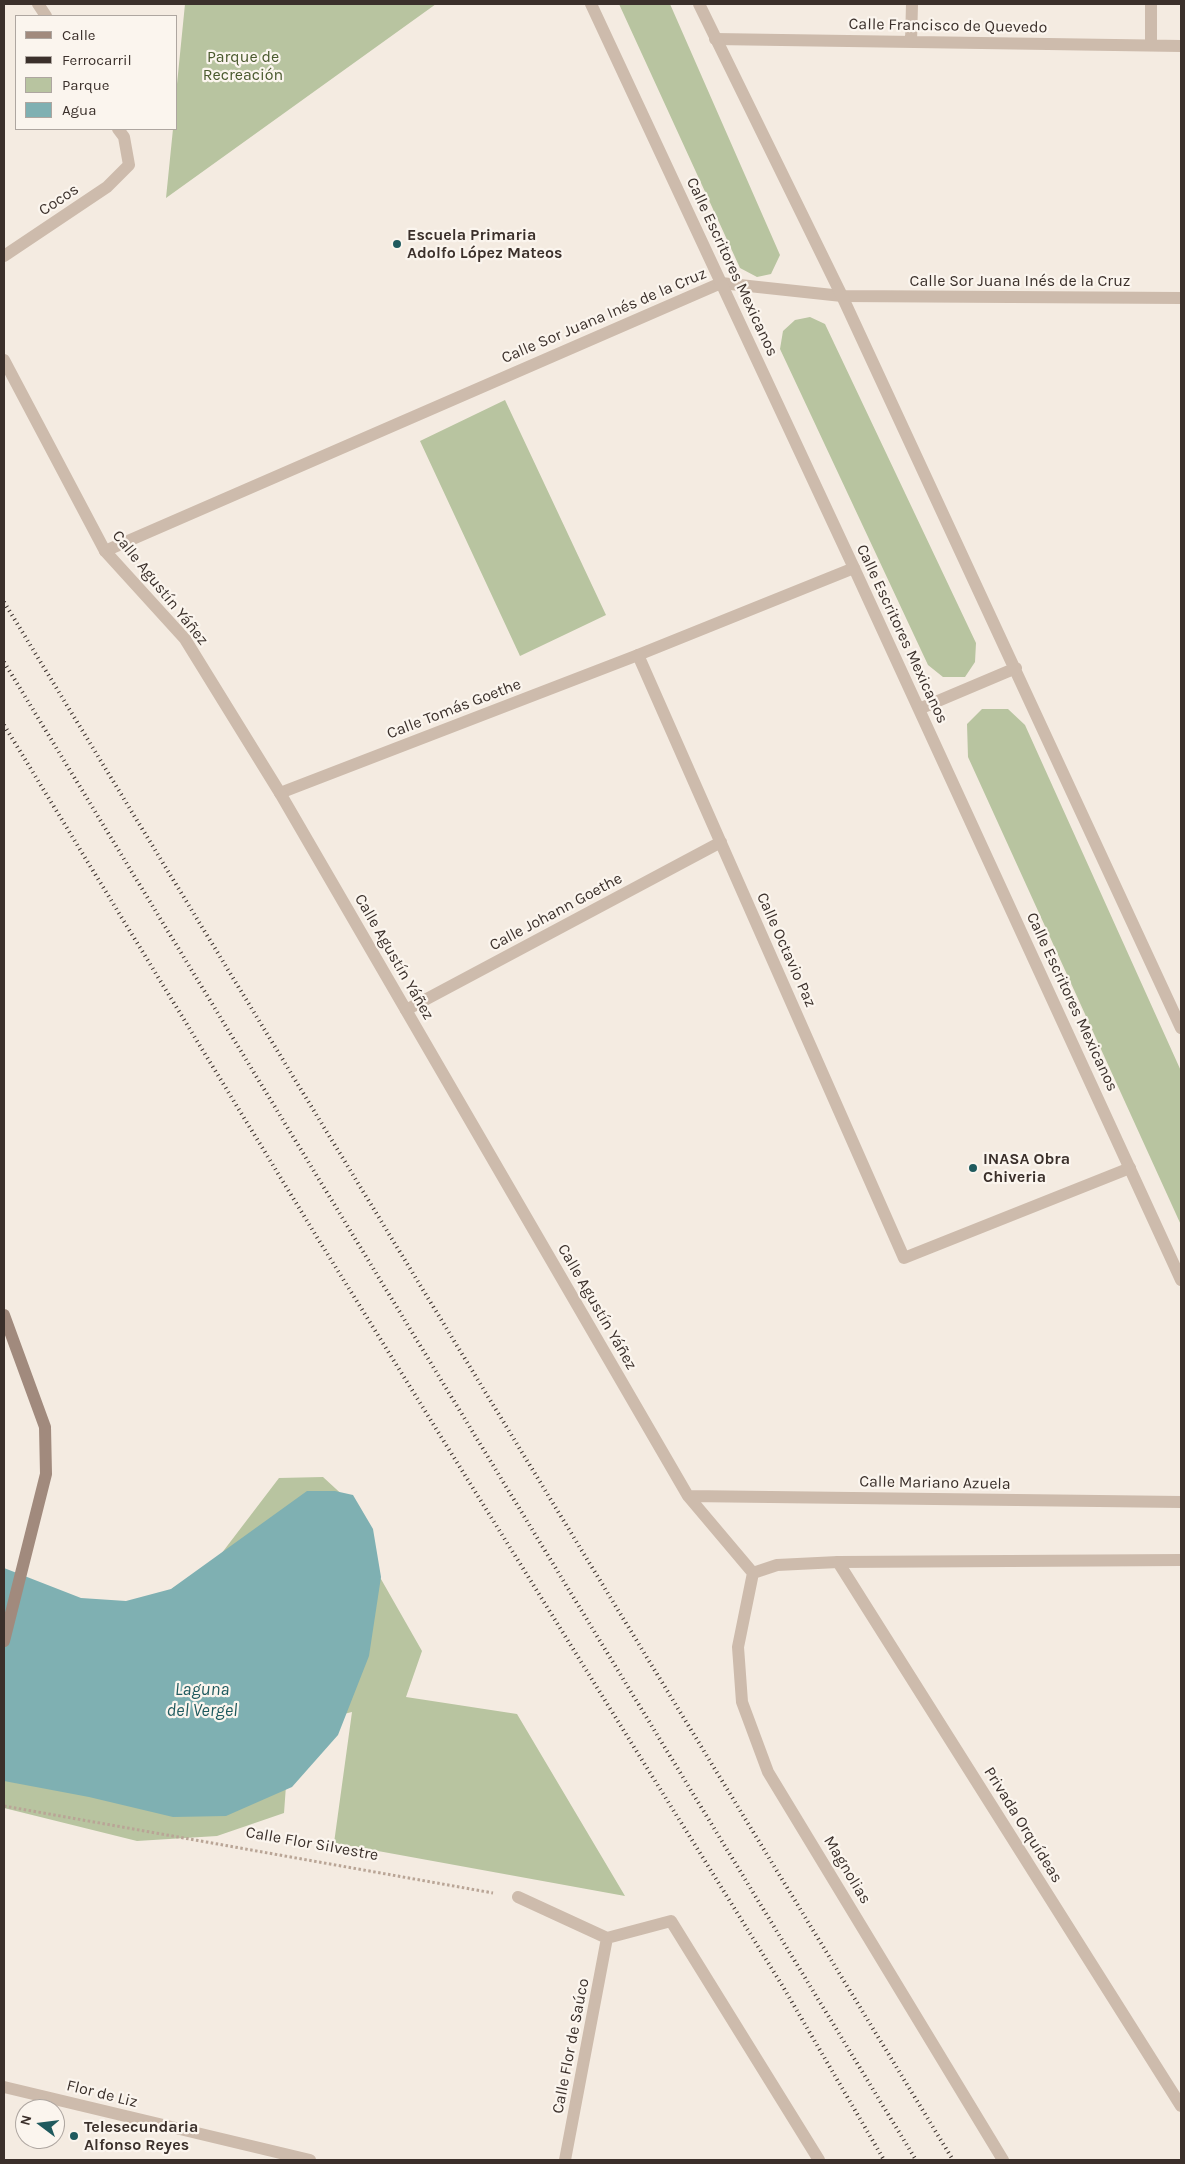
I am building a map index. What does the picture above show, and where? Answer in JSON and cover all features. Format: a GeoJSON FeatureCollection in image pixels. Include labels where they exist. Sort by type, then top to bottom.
{"type":"FeatureCollection","features":[{"type":"Feature","properties":{"kind":"main road"},"geometry":{"type":"LineString","coordinates":[[4,1315],[45,1427],[46,1474],[4,1641]]}},
{"type":"Feature","properties":{"kind":"street"},"geometry":{"type":"LineString","coordinates":[[38,4],[45,15]]}},
{"type":"Feature","properties":{"kind":"street","name":"Calle Escritores Mexicanos"},"geometry":{"type":"LineString","coordinates":[[591,4],[854,568],[1181,1280]]}},
{"type":"Feature","properties":{"kind":"street"},"geometry":{"type":"LineString","coordinates":[[698,4],[842,296],[1016,668],[1181,1028]]}},
{"type":"Feature","properties":{"kind":"street"},"geometry":{"type":"LineString","coordinates":[[911,42],[912,4]]}},
{"type":"Feature","properties":{"kind":"street"},"geometry":{"type":"LineString","coordinates":[[1151,4],[1151,45]]}},
{"type":"Feature","properties":{"kind":"street","name":"Calle Francisco de Quevedo"},"geometry":{"type":"LineString","coordinates":[[715,39],[1181,46]]}},
{"type":"Feature","properties":{"kind":"street","name":"Cocos"},"geometry":{"type":"LineString","coordinates":[[4,256],[107,187],[129,165],[124,137],[119,130]]}},
{"type":"Feature","properties":{"kind":"street","name":"Calle Sor Juana Inés de la Cruz"},"geometry":{"type":"LineString","coordinates":[[105,551],[722,283],[842,296],[1181,298]]}},
{"type":"Feature","properties":{"kind":"street","name":"Calle Agustín Yáñez"},"geometry":{"type":"LineString","coordinates":[[4,360],[105,551],[185,639],[280,793],[688,1496],[753,1573]]}},
{"type":"Feature","properties":{"kind":"street"},"geometry":{"type":"LineString","coordinates":[[638,655],[854,568]]}},
{"type":"Feature","properties":{"kind":"street","name":"Calle Tomás Goethe"},"geometry":{"type":"LineString","coordinates":[[280,793],[638,655]]}},
{"type":"Feature","properties":{"kind":"street","name":"Calle Octavio Paz"},"geometry":{"type":"LineString","coordinates":[[638,655],[904,1258],[1130,1168]]}},
{"type":"Feature","properties":{"kind":"street"},"geometry":{"type":"LineString","coordinates":[[919,709],[1016,668]]}},
{"type":"Feature","properties":{"kind":"street","name":"Calle Johann Goethe"},"geometry":{"type":"LineString","coordinates":[[406,1010],[721,842]]}},
{"type":"Feature","properties":{"kind":"street","name":"Calle Mariano Azuela"},"geometry":{"type":"LineString","coordinates":[[688,1496],[1181,1502]]}},
{"type":"Feature","properties":{"kind":"street"},"geometry":{"type":"LineString","coordinates":[[753,1573],[777,1566],[838,1562],[1181,1560]]}},
{"type":"Feature","properties":{"kind":"street","name":"Privada Orquídeas"},"geometry":{"type":"LineString","coordinates":[[838,1562],[1181,2106]]}},
{"type":"Feature","properties":{"kind":"street","name":"Magnolias"},"geometry":{"type":"LineString","coordinates":[[753,1573],[738,1648],[742,1702],[768,1772],[1003,2160]]}},
{"type":"Feature","properties":{"kind":"street"},"geometry":{"type":"LineString","coordinates":[[518,1897],[607,1938],[671,1921],[819,2160]]}},
{"type":"Feature","properties":{"kind":"street","name":"Calle Flor de Saúco"},"geometry":{"type":"LineString","coordinates":[[566,2160],[607,1938]]}},
{"type":"Feature","properties":{"kind":"street","name":"Flor de Liz"},"geometry":{"type":"LineString","coordinates":[[4,2087],[310,2160]]}},
{"type":"Feature","properties":{"kind":"path","name":"Calle Flor Silvestre"},"geometry":{"type":"LineString","coordinates":[[4,1806],[518,1897]]}},
{"type":"Feature","properties":{"kind":"green space","name":"Parque de Recreación"},"geometry":{"type":"Polygon","coordinates":[[[185,4],[436,4],[166,198],[173,130],[178,130],[178,74],[185,4]]]}},
{"type":"Feature","properties":{"kind":"green space"},"geometry":{"type":"Polygon","coordinates":[[[619,4],[670,4],[780,255],[771,274],[757,277],[740,268],[619,4]]]}},
{"type":"Feature","properties":{"kind":"green space"},"geometry":{"type":"Polygon","coordinates":[[[810,317],[825,324],[976,643],[975,662],[965,677],[943,677],[928,665],[780,349],[783,331],[795,320],[810,317]]]}},
{"type":"Feature","properties":{"kind":"green space"},"geometry":{"type":"Polygon","coordinates":[[[505,400],[606,615],[520,656],[420,441],[505,400]]]}},
{"type":"Feature","properties":{"kind":"green space"},"geometry":{"type":"Polygon","coordinates":[[[982,709],[1008,709],[1025,725],[1181,1071],[1181,1225],[968,757],[967,724],[982,709]]]}},
{"type":"Feature","properties":{"kind":"green space","name":"Laguna del Vergel"},"geometry":{"type":"Polygon","coordinates":[[[323,1477],[348,1500],[357,1537],[422,1651],[406,1697],[517,1714],[625,1896],[334,1843],[352,1712],[331,1717],[288,1758],[284,1813],[217,1836],[137,1841],[4,1808],[4,1615],[155,1600],[218,1558],[279,1478],[323,1477]]]}},
{"type":"Feature","properties":{"kind":"water","name":"Laguna del Vergel"},"geometry":{"type":"Polygon","coordinates":[[[307,1491],[335,1491],[353,1495],[373,1529],[381,1577],[369,1656],[338,1735],[292,1787],[226,1816],[173,1817],[89,1797],[4,1781],[4,1568],[81,1598],[126,1601],[171,1589],[307,1491]]]}},
{"type":"Feature","properties":{"kind":"railway"},"geometry":{"type":"LineString","coordinates":[[4,602],[953,2160]]}},
{"type":"Feature","properties":{"kind":"railway"},"geometry":{"type":"LineString","coordinates":[[4,662],[916,2160]]}},
{"type":"Feature","properties":{"kind":"railway"},"geometry":{"type":"LineString","coordinates":[[4,725],[315,1234],[782,1985],[884,2160]]}},
{"type":"Feature","properties":{"kind":"place","name":"Escuela Primaria Adolfo López Mateos"},"geometry":{"type":"Point","coordinates":[397,244]}},
{"type":"Feature","properties":{"kind":"place","name":"INASA Obra Chiveria"},"geometry":{"type":"Point","coordinates":[973,1168]}},
{"type":"Feature","properties":{"kind":"place","name":"Telesecundaria Alfonso Reyes"},"geometry":{"type":"Point","coordinates":[74,2136]}}]}
